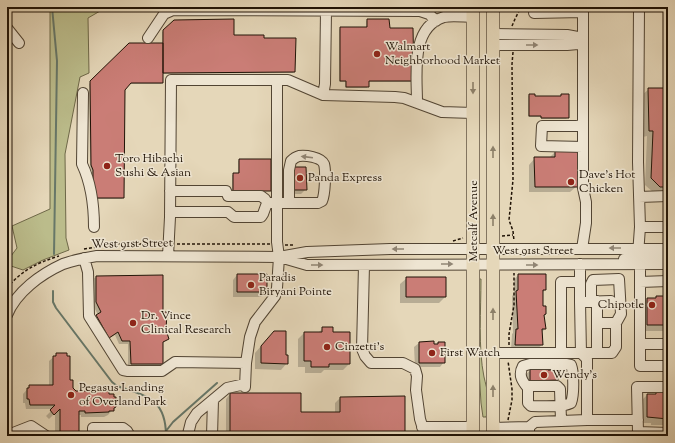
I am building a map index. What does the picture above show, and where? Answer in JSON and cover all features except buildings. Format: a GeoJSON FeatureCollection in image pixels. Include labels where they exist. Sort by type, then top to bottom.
{"type":"FeatureCollection","features":[{"type":"Feature","properties":{"kind":"main road","name":"Metcalf Avenue"},"geometry":{"type":"LineString","coordinates":[[493,7],[493,432]]}},
{"type":"Feature","properties":{"kind":"main road","name":"Metcalf Avenue"},"geometry":{"type":"LineString","coordinates":[[473,12],[474,433]]}},
{"type":"Feature","properties":{"kind":"main road"},"geometry":{"type":"LineString","coordinates":[[474,433],[493,432]]}},
{"type":"Feature","properties":{"kind":"street"},"geometry":{"type":"LineString","coordinates":[[596,264],[605,259],[636,259],[638,249],[640,227],[638,162],[639,7]]}},
{"type":"Feature","properties":{"kind":"street"},"geometry":{"type":"LineString","coordinates":[[148,38],[164,14],[173,10],[420,11],[429,14],[436,22]]}},
{"type":"Feature","properties":{"kind":"street"},"geometry":{"type":"LineString","coordinates":[[534,13],[583,10],[583,188],[586,202],[586,222],[582,248]]}},
{"type":"Feature","properties":{"kind":"street"},"geometry":{"type":"LineString","coordinates":[[323,95],[325,84],[326,11]]}},
{"type":"Feature","properties":{"kind":"street"},"geometry":{"type":"LineString","coordinates":[[417,102],[418,51],[420,41],[430,26],[445,17],[473,12]]}},
{"type":"Feature","properties":{"kind":"street"},"geometry":{"type":"LineString","coordinates":[[7,28],[19,43]]}},
{"type":"Feature","properties":{"kind":"street"},"geometry":{"type":"LineString","coordinates":[[493,40],[513,40],[567,35],[583,38]]}},
{"type":"Feature","properties":{"kind":"street"},"geometry":{"type":"LineString","coordinates":[[168,256],[170,212],[171,80],[288,80],[323,95],[395,97],[417,102],[442,112],[473,113]]}},
{"type":"Feature","properties":{"kind":"street"},"geometry":{"type":"LineString","coordinates":[[188,434],[191,422],[196,413],[227,388],[245,385],[246,363],[250,337],[256,322],[275,296],[279,257],[272,203],[277,80]]}},
{"type":"Feature","properties":{"kind":"street"},"geometry":{"type":"LineString","coordinates":[[83,93],[82,164],[86,173],[94,210],[94,227]]}},
{"type":"Feature","properties":{"kind":"street"},"geometry":{"type":"LineString","coordinates":[[583,124],[577,126],[542,126],[541,146],[583,147]]}},
{"type":"Feature","properties":{"kind":"street"},"geometry":{"type":"LineString","coordinates":[[228,196],[261,196],[272,203],[289,203],[318,203],[322,202],[324,196],[324,165],[322,161],[311,157],[300,156],[291,161],[289,203]]}},
{"type":"Feature","properties":{"kind":"street"},"geometry":{"type":"LineString","coordinates":[[170,191],[226,191],[228,196],[228,212]]}},
{"type":"Feature","properties":{"kind":"street"},"geometry":{"type":"LineString","coordinates":[[639,197],[668,196]]}},
{"type":"Feature","properties":{"kind":"street"},"geometry":{"type":"LineString","coordinates":[[170,212],[228,212],[234,217],[261,217],[272,203]]}},
{"type":"Feature","properties":{"kind":"street"},"geometry":{"type":"LineString","coordinates":[[640,227],[668,227]]}},
{"type":"Feature","properties":{"kind":"street","name":"West 91st Street"},"geometry":{"type":"LineString","coordinates":[[7,315],[16,299],[37,280],[50,271],[64,264],[97,256],[279,257],[314,252],[390,249],[668,249]]}},
{"type":"Feature","properties":{"kind":"street"},"geometry":{"type":"LineString","coordinates":[[668,256],[644,256],[640,259],[640,366],[668,366]]}},
{"type":"Feature","properties":{"kind":"street","name":"West 91st Street"},"geometry":{"type":"LineString","coordinates":[[279,257],[307,265],[668,264]]}},
{"type":"Feature","properties":{"kind":"street"},"geometry":{"type":"LineString","coordinates":[[84,258],[88,272],[89,316],[123,370],[162,371],[175,362],[246,363]]}},
{"type":"Feature","properties":{"kind":"street"},"geometry":{"type":"LineString","coordinates":[[364,264],[362,349],[364,356],[371,363],[403,363],[414,369],[417,376],[416,390],[422,432],[474,433]]}},
{"type":"Feature","properties":{"kind":"street"},"geometry":{"type":"LineString","coordinates":[[580,264],[581,353],[587,359],[587,420]]}},
{"type":"Feature","properties":{"kind":"street"},"geometry":{"type":"LineString","coordinates":[[493,353],[509,354],[612,353],[616,347],[616,323],[621,314],[619,279],[593,280],[591,284],[597,323],[597,353]]}},
{"type":"Feature","properties":{"kind":"street"},"geometry":{"type":"LineString","coordinates":[[640,282],[668,281]]}},
{"type":"Feature","properties":{"kind":"street"},"geometry":{"type":"LineString","coordinates":[[561,353],[561,282],[580,282]]}},
{"type":"Feature","properties":{"kind":"street"},"geometry":{"type":"LineString","coordinates":[[580,302],[611,301]]}},
{"type":"Feature","properties":{"kind":"street"},"geometry":{"type":"LineString","coordinates":[[597,323],[616,323]]}},
{"type":"Feature","properties":{"kind":"street"},"geometry":{"type":"LineString","coordinates":[[640,344],[668,344]]}},
{"type":"Feature","properties":{"kind":"street"},"geometry":{"type":"LineString","coordinates":[[530,364],[571,365],[571,403],[561,405],[531,406],[528,403],[528,388],[520,375],[523,366],[530,364]]}},
{"type":"Feature","properties":{"kind":"street"},"geometry":{"type":"LineString","coordinates":[[528,388],[529,386],[557,386],[560,389],[561,421]]}},
{"type":"Feature","properties":{"kind":"street"},"geometry":{"type":"LineString","coordinates":[[668,387],[638,387],[638,432],[668,433]]}},
{"type":"Feature","properties":{"kind":"street"},"geometry":{"type":"LineString","coordinates":[[212,400],[212,436]]}},
{"type":"Feature","properties":{"kind":"street"},"geometry":{"type":"LineString","coordinates":[[493,432],[508,427],[529,431],[535,422],[638,420]]}},
{"type":"Feature","properties":{"kind":"street"},"geometry":{"type":"LineString","coordinates":[[8,434],[31,426],[46,436]]}},
{"type":"Feature","properties":{"kind":"street"},"geometry":{"type":"LineString","coordinates":[[93,436],[93,428],[123,428],[130,436]]}},
{"type":"Feature","properties":{"kind":"path"},"geometry":{"type":"LineString","coordinates":[[514,249],[513,231],[509,220],[513,180],[513,25],[521,7]]}},
{"type":"Feature","properties":{"kind":"path"},"geometry":{"type":"LineString","coordinates":[[508,427],[508,416],[512,400],[512,389],[508,364],[514,305],[514,265]]}},
{"type":"Feature","properties":{"kind":"green space"},"geometry":{"type":"Polygon","coordinates":[[[50,7],[107,7],[88,18],[89,73],[80,77],[65,154],[66,238],[69,250],[23,270],[11,266],[11,256],[17,248],[12,226],[50,209],[50,7]]]}},
{"type":"Feature","properties":{"kind":"green space"},"geometry":{"type":"Polygon","coordinates":[[[478,279],[481,279],[480,328],[482,366],[488,402],[486,417],[483,417],[481,403],[477,336],[478,279]]]}},
{"type":"Feature","properties":{"kind":"waterway"},"geometry":{"type":"LineString","coordinates":[[52,7],[57,61],[54,254]]}},
{"type":"Feature","properties":{"kind":"waterway"},"geometry":{"type":"LineString","coordinates":[[53,291],[53,302],[56,308],[112,382],[117,386],[146,396],[158,407],[163,414],[166,436]]}},
{"type":"Feature","properties":{"kind":"waterway"},"geometry":{"type":"LineString","coordinates":[[166,431],[173,422],[217,383]]}},
{"type":"Feature","properties":{"kind":"place","name":"Walmart Neighborhood Market"},"geometry":{"type":"Point","coordinates":[377,54]}},
{"type":"Feature","properties":{"kind":"place","name":"Toro Hibachi Sushi & Asian"},"geometry":{"type":"Point","coordinates":[107,166]}},
{"type":"Feature","properties":{"kind":"place","name":"Panda Express"},"geometry":{"type":"Point","coordinates":[300,178]}},
{"type":"Feature","properties":{"kind":"place","name":"Dave's Hot Chicken"},"geometry":{"type":"Point","coordinates":[571,182]}},
{"type":"Feature","properties":{"kind":"place","name":"Paradis Biryani Pointe"},"geometry":{"type":"Point","coordinates":[251,285]}},
{"type":"Feature","properties":{"kind":"place","name":"Chipotle"},"geometry":{"type":"Point","coordinates":[652,305]}},
{"type":"Feature","properties":{"kind":"place","name":"Dr. Vince Clinical Research"},"geometry":{"type":"Point","coordinates":[133,323]}},
{"type":"Feature","properties":{"kind":"place","name":"Cinzetti's"},"geometry":{"type":"Point","coordinates":[327,347]}},
{"type":"Feature","properties":{"kind":"place","name":"First Watch"},"geometry":{"type":"Point","coordinates":[432,353]}},
{"type":"Feature","properties":{"kind":"place","name":"Wendy's"},"geometry":{"type":"Point","coordinates":[544,375]}},
{"type":"Feature","properties":{"kind":"place","name":"Pegasus Landing of Overland Park"},"geometry":{"type":"Point","coordinates":[71,395]}}]}
